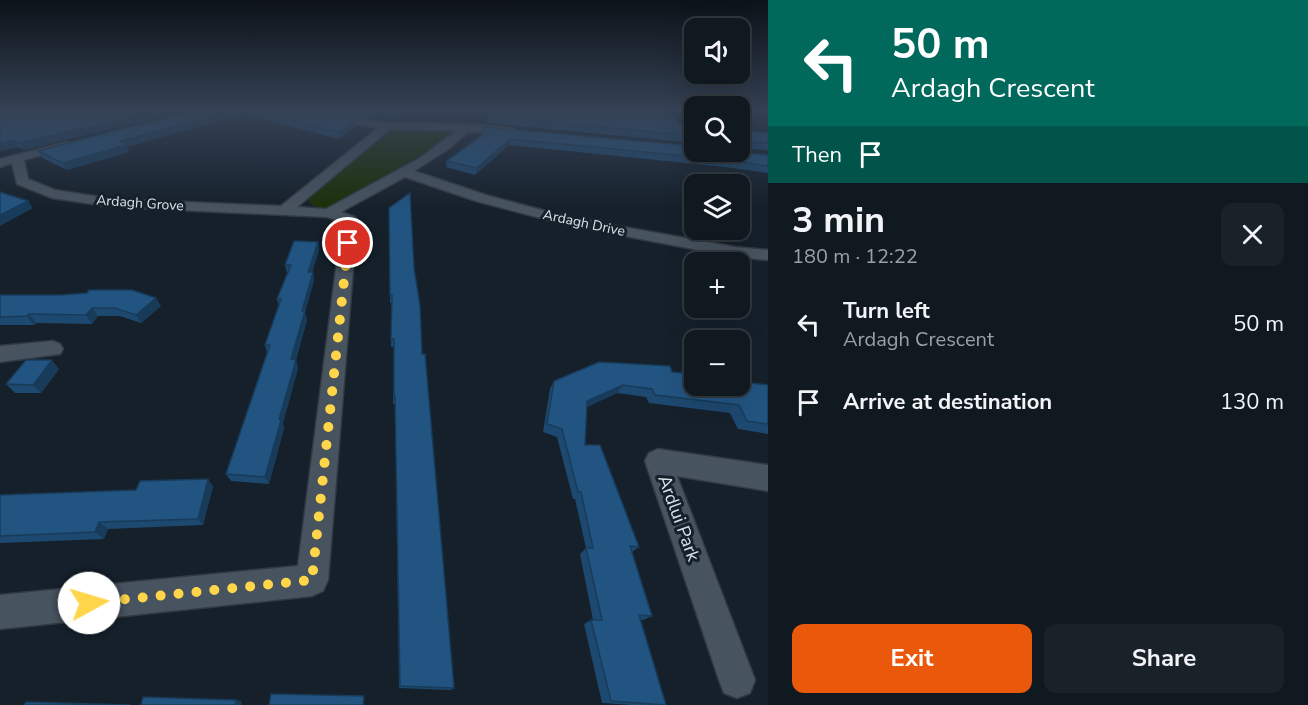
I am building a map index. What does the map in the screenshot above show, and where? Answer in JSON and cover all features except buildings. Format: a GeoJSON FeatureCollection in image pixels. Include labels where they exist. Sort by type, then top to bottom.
{"type":"FeatureCollection","features":[{"type":"Feature","properties":{"kind":"street"},"geometry":{"type":"LineString","coordinates":[[0,163],[73,144]]}},
{"type":"Feature","properties":{"kind":"street"},"geometry":{"type":"LineString","coordinates":[[284,211],[365,144]]}},
{"type":"Feature","properties":{"kind":"street"},"geometry":{"type":"LineString","coordinates":[[329,213],[404,172],[448,144]]}},
{"type":"Feature","properties":{"kind":"street","name":"Ardagh Grove"},"geometry":{"type":"LineString","coordinates":[[17,158],[22,180],[52,195],[113,203],[329,213]]}},
{"type":"Feature","properties":{"kind":"street","name":"Ardagh Drive"},"geometry":{"type":"LineString","coordinates":[[404,172],[481,198],[567,221],[735,252],[768,255]]}},
{"type":"Feature","properties":{"kind":"street"},"geometry":{"type":"LineString","coordinates":[[0,612],[312,580],[350,220],[329,213]]}},
{"type":"Feature","properties":{"kind":"street"},"geometry":{"type":"LineString","coordinates":[[0,354],[53,349]]}},
{"type":"Feature","properties":{"kind":"street","name":"Ardlui Park"},"geometry":{"type":"LineString","coordinates":[[737,680],[658,461],[768,478]]}},
{"type":"Feature","properties":{"kind":"green space"},"geometry":{"type":"Polygon","coordinates":[[[374,144],[439,144],[333,207],[318,207],[307,199],[374,144]]]}},
{"type":"Feature","properties":{"kind":"route"},"geometry":{"type":"LineString","coordinates":[[89,603],[312,580],[348,243]]}}]}
